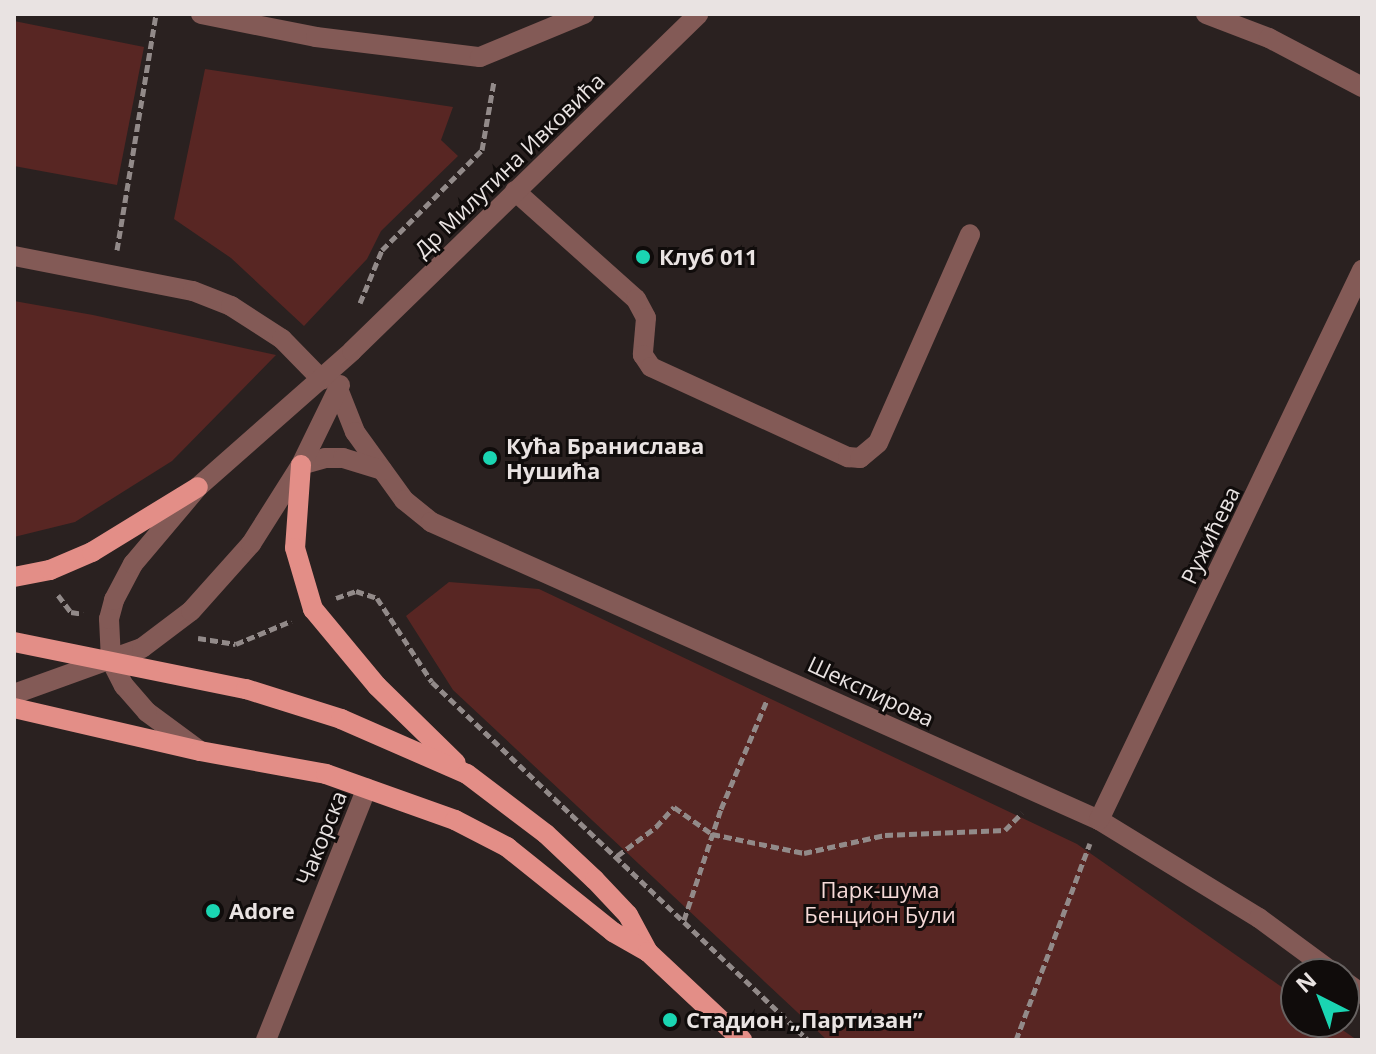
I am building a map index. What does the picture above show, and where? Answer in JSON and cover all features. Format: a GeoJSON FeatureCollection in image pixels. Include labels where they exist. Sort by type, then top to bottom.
{"type":"FeatureCollection","features":[{"type":"Feature","properties":{"kind":"main road"},"geometry":{"type":"LineString","coordinates":[[301,465],[295,548],[305,591],[313,609],[377,686],[467,774],[546,834],[595,880],[628,915],[648,952]]}},
{"type":"Feature","properties":{"kind":"main road"},"geometry":{"type":"LineString","coordinates":[[14,577],[50,570],[92,552],[198,487]]}},
{"type":"Feature","properties":{"kind":"main road"},"geometry":{"type":"LineString","coordinates":[[14,642],[246,689],[341,719],[467,774]]}},
{"type":"Feature","properties":{"kind":"main road"},"geometry":{"type":"LineString","coordinates":[[14,708],[200,751],[300,768],[455,820],[507,847],[603,925],[648,952],[742,1040]]}},
{"type":"Feature","properties":{"kind":"street"},"geometry":{"type":"LineString","coordinates":[[201,14],[316,37],[480,57],[584,14]]}},
{"type":"Feature","properties":{"kind":"street","name":"Др Милутина Ивковића"},"geometry":{"type":"LineString","coordinates":[[14,694],[142,648],[164,634],[216,586],[251,544],[301,465],[330,384],[352,351],[698,14]]}},
{"type":"Feature","properties":{"kind":"street"},"geometry":{"type":"LineString","coordinates":[[1206,14],[1269,38],[1362,87]]}},
{"type":"Feature","properties":{"kind":"street"},"geometry":{"type":"LineString","coordinates":[[515,191],[636,299],[646,318],[643,355],[651,367],[848,457],[860,458],[878,443],[970,234]]}},
{"type":"Feature","properties":{"kind":"street"},"geometry":{"type":"LineString","coordinates":[[14,256],[193,291],[231,306],[282,339],[330,384]]}},
{"type":"Feature","properties":{"kind":"street","name":"Ружићева"},"geometry":{"type":"LineString","coordinates":[[1099,820],[1362,270]]}},
{"type":"Feature","properties":{"kind":"street","name":"Др Милутина Ивковића"},"geometry":{"type":"LineString","coordinates":[[200,751],[147,712],[124,686],[111,660],[109,619],[127,572],[198,487],[330,384]]}},
{"type":"Feature","properties":{"kind":"street","name":"Шекспирова"},"geometry":{"type":"LineString","coordinates":[[330,384],[355,432],[382,470],[404,500],[431,522],[778,674],[1099,820],[1259,918],[1313,958]]}},
{"type":"Feature","properties":{"kind":"street"},"geometry":{"type":"LineString","coordinates":[[301,465],[325,458],[343,458],[382,470]]}},
{"type":"Feature","properties":{"kind":"street","name":"Чакорска"},"geometry":{"type":"LineString","coordinates":[[266,1040],[367,788]]}},
{"type":"Feature","properties":{"kind":"path"},"geometry":{"type":"LineString","coordinates":[[113,276],[156,14]]}},
{"type":"Feature","properties":{"kind":"path"},"geometry":{"type":"LineString","coordinates":[[356,312],[382,250],[482,150],[500,50]]}},
{"type":"Feature","properties":{"kind":"path"},"geometry":{"type":"LineString","coordinates":[[684,920],[712,834],[778,674]]}},
{"type":"Feature","properties":{"kind":"path"},"geometry":{"type":"LineString","coordinates":[[617,856],[656,827],[674,807],[712,834],[804,853],[885,835],[1005,830],[1021,815],[1035,793]]}},
{"type":"Feature","properties":{"kind":"path"},"geometry":{"type":"LineString","coordinates":[[1016,1040],[1099,820]]}},
{"type":"Feature","properties":{"kind":"green space"},"geometry":{"type":"Polygon","coordinates":[[[14,21],[144,47],[117,185],[14,166],[14,21]]]}},
{"type":"Feature","properties":{"kind":"green space"},"geometry":{"type":"Polygon","coordinates":[[[205,69],[453,107],[441,140],[458,156],[381,231],[367,259],[304,326],[231,258],[174,219],[205,69]]]}},
{"type":"Feature","properties":{"kind":"green space"},"geometry":{"type":"Polygon","coordinates":[[[14,301],[276,355],[172,461],[75,522],[14,537],[14,301]]]}},
{"type":"Feature","properties":{"kind":"green space","name":"Парк-шума Бенцион Були"},"geometry":{"type":"Polygon","coordinates":[[[449,582],[539,589],[1077,844],[1280,986],[1280,1038],[1357,1040],[827,1040],[453,690],[406,616],[449,582]]]}},
{"type":"Feature","properties":{"kind":"place","name":"Клуб 011"},"geometry":{"type":"Point","coordinates":[643,257]}},
{"type":"Feature","properties":{"kind":"place","name":"Кућа Бранислава Нушића"},"geometry":{"type":"Point","coordinates":[490,458]}},
{"type":"Feature","properties":{"kind":"place","name":"Adore"},"geometry":{"type":"Point","coordinates":[213,911]}},
{"type":"Feature","properties":{"kind":"place","name":"Стадион „Партизан”"},"geometry":{"type":"Point","coordinates":[670,1020]}}]}
